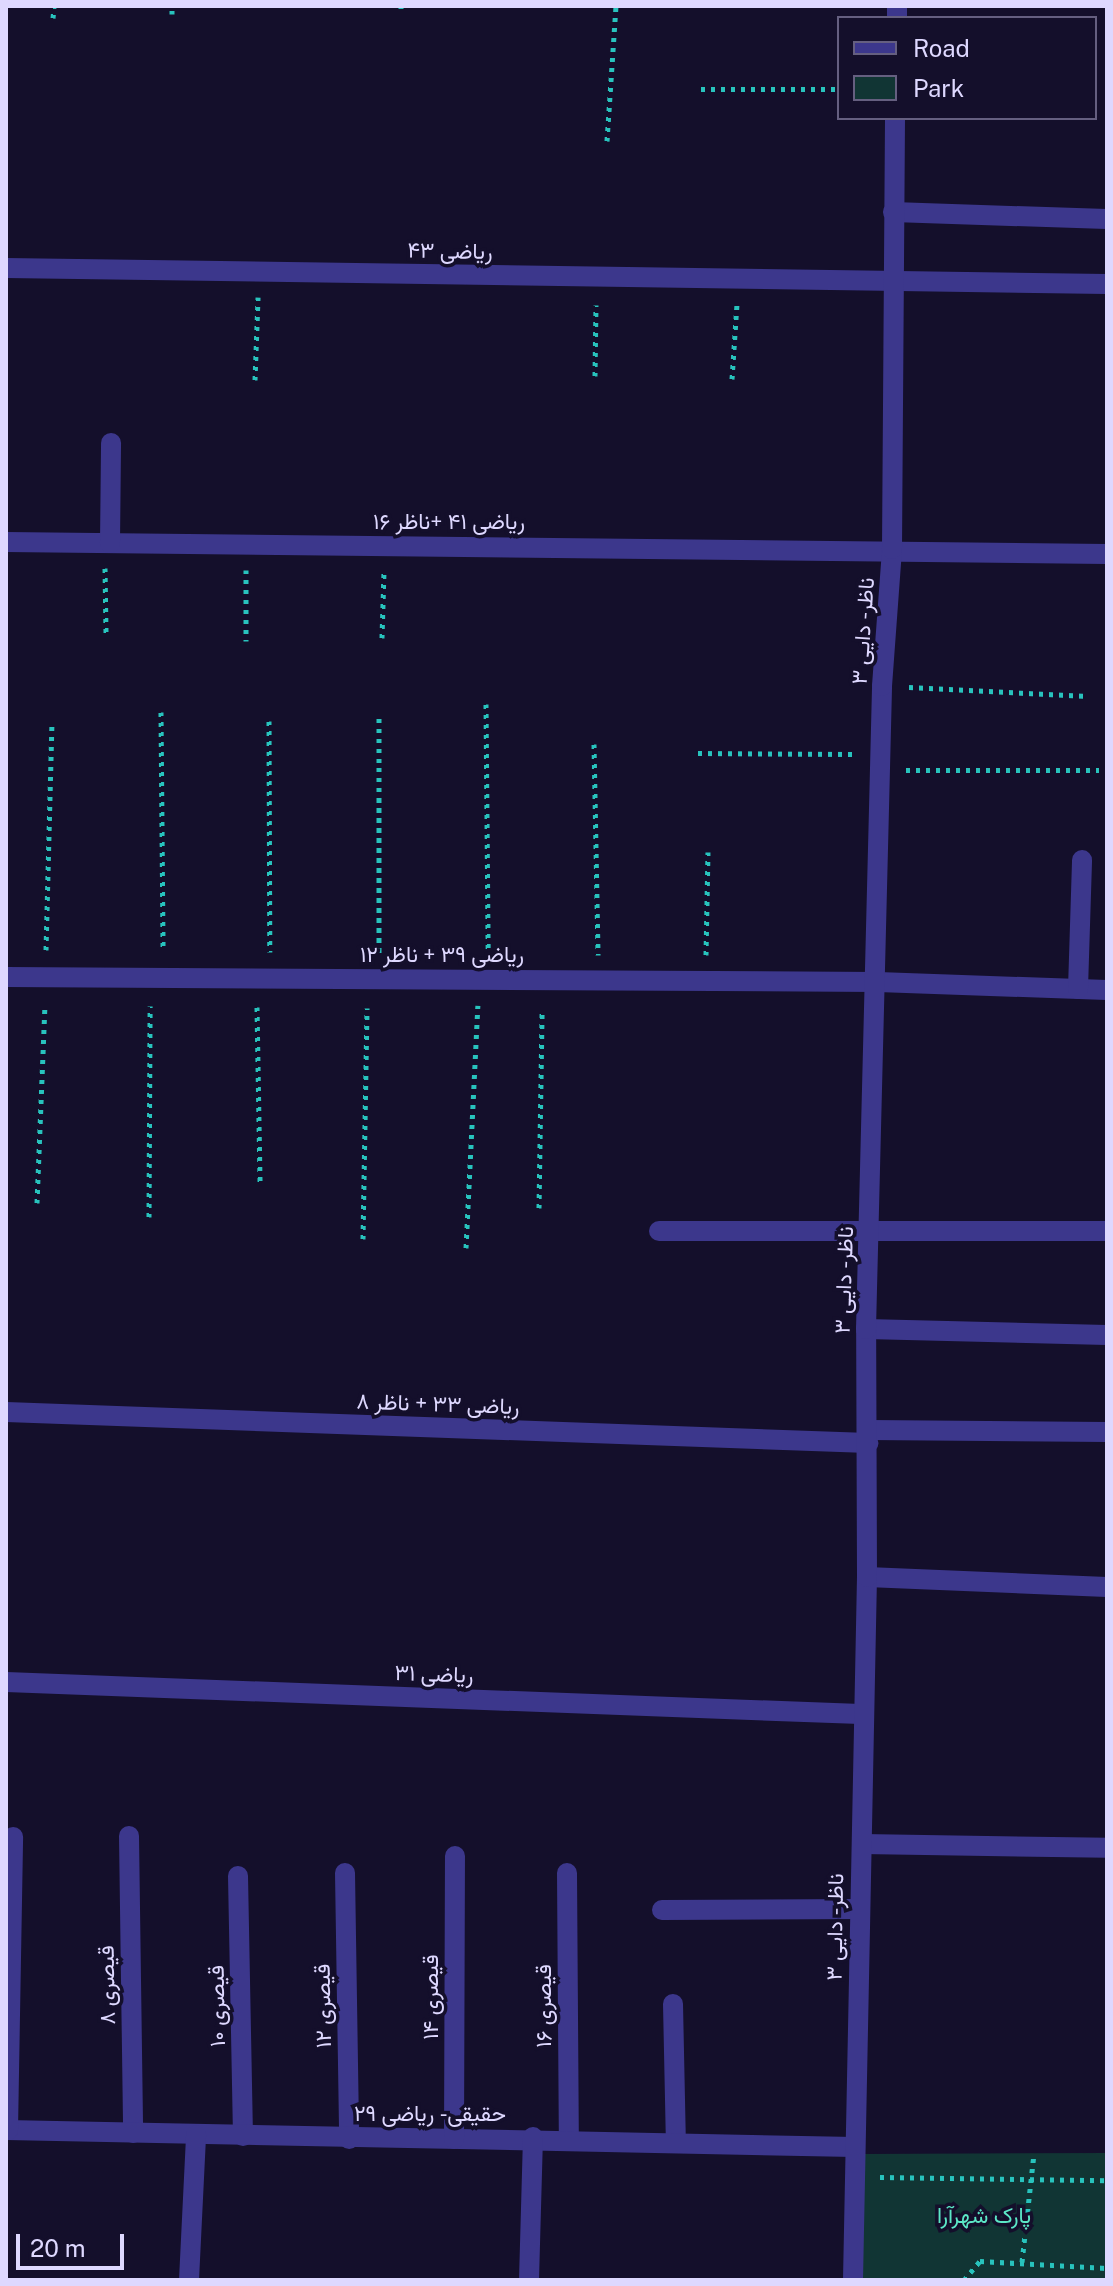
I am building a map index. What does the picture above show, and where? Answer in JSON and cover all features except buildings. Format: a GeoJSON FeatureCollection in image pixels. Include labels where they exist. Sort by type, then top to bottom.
{"type":"FeatureCollection","features":[{"type":"Feature","properties":{"kind":"street","name":"ناظر - دایی ۳"},"geometry":{"type":"LineString","coordinates":[[853,2280],[862,1844],[860,1714],[867,1577],[866,1329],[878,982],[882,686],[892,549],[895,120]]}},
{"type":"Feature","properties":{"kind":"street"},"geometry":{"type":"LineString","coordinates":[[893,212],[1107,219]]}},
{"type":"Feature","properties":{"kind":"street","name":"ریاضی ۴۳"},"geometry":{"type":"LineString","coordinates":[[6,268],[1107,284]]}},
{"type":"Feature","properties":{"kind":"street"},"geometry":{"type":"LineString","coordinates":[[108,543],[111,443]]}},
{"type":"Feature","properties":{"kind":"street","name":"ریاضی ۴۱ +ناظر ۱۶"},"geometry":{"type":"LineString","coordinates":[[6,542],[892,549],[1107,554]]}},
{"type":"Feature","properties":{"kind":"street"},"geometry":{"type":"LineString","coordinates":[[1078,989],[1082,860]]}},
{"type":"Feature","properties":{"kind":"street","name":"ریاضی ۳۹ + ناظر ۱۲"},"geometry":{"type":"LineString","coordinates":[[6,977],[878,982],[1107,990]]}},
{"type":"Feature","properties":{"kind":"street"},"geometry":{"type":"LineString","coordinates":[[659,1231],[1107,1231]]}},
{"type":"Feature","properties":{"kind":"street"},"geometry":{"type":"LineString","coordinates":[[866,1329],[1107,1335]]}},
{"type":"Feature","properties":{"kind":"street","name":"ریاضی ۳۳ + ناظر ۸"},"geometry":{"type":"LineString","coordinates":[[6,1412],[868,1437],[1107,1432]]}},
{"type":"Feature","properties":{"kind":"street"},"geometry":{"type":"LineString","coordinates":[[867,1577],[1107,1587]]}},
{"type":"Feature","properties":{"kind":"street","name":"ریاضی ۳۱"},"geometry":{"type":"LineString","coordinates":[[6,1682],[860,1714]]}},
{"type":"Feature","properties":{"kind":"street","name":"قیصری ۸"},"geometry":{"type":"LineString","coordinates":[[129,1836],[133,2133]]}},
{"type":"Feature","properties":{"kind":"street"},"geometry":{"type":"LineString","coordinates":[[7,2130],[13,1837]]}},
{"type":"Feature","properties":{"kind":"street"},"geometry":{"type":"LineString","coordinates":[[862,1844],[1107,1848]]}},
{"type":"Feature","properties":{"kind":"street","name":"قیصری ۱۴"},"geometry":{"type":"LineString","coordinates":[[454,2139],[455,1856]]}},
{"type":"Feature","properties":{"kind":"street","name":"قیصری ۱۲"},"geometry":{"type":"LineString","coordinates":[[345,1873],[349,2139]]}},
{"type":"Feature","properties":{"kind":"street","name":"قیصری ۱۶"},"geometry":{"type":"LineString","coordinates":[[567,1873],[569,2139]]}},
{"type":"Feature","properties":{"kind":"street","name":"قیصری ۱۰"},"geometry":{"type":"LineString","coordinates":[[238,1876],[243,2136]]}},
{"type":"Feature","properties":{"kind":"street"},"geometry":{"type":"LineString","coordinates":[[662,1910],[859,1909]]}},
{"type":"Feature","properties":{"kind":"street"},"geometry":{"type":"LineString","coordinates":[[673,2004],[676,2143]]}},
{"type":"Feature","properties":{"kind":"street","name":"حقیقی - ریاضی ۲۹"},"geometry":{"type":"LineString","coordinates":[[7,2130],[349,2139],[533,2137],[855,2147]]}},
{"type":"Feature","properties":{"kind":"street"},"geometry":{"type":"LineString","coordinates":[[189,2280],[196,2135]]}},
{"type":"Feature","properties":{"kind":"street"},"geometry":{"type":"LineString","coordinates":[[529,2280],[533,2137]]}},
{"type":"Feature","properties":{"kind":"path"},"geometry":{"type":"LineString","coordinates":[[53,18],[54,6]]}},
{"type":"Feature","properties":{"kind":"path"},"geometry":{"type":"LineString","coordinates":[[172,6],[172,14]]}},
{"type":"Feature","properties":{"kind":"path"},"geometry":{"type":"LineString","coordinates":[[607,141],[616,6]]}},
{"type":"Feature","properties":{"kind":"path"},"geometry":{"type":"LineString","coordinates":[[701,89],[837,89]]}},
{"type":"Feature","properties":{"kind":"path"},"geometry":{"type":"LineString","coordinates":[[255,380],[259,272]]}},
{"type":"Feature","properties":{"kind":"path"},"geometry":{"type":"LineString","coordinates":[[595,376],[597,277]]}},
{"type":"Feature","properties":{"kind":"path"},"geometry":{"type":"LineString","coordinates":[[732,379],[738,279]]}},
{"type":"Feature","properties":{"kind":"path"},"geometry":{"type":"LineString","coordinates":[[106,635],[108,543]]}},
{"type":"Feature","properties":{"kind":"path"},"geometry":{"type":"LineString","coordinates":[[246,544],[246,641]]}},
{"type":"Feature","properties":{"kind":"path"},"geometry":{"type":"LineString","coordinates":[[382,638],[384,545]]}},
{"type":"Feature","properties":{"kind":"path"},"geometry":{"type":"LineString","coordinates":[[882,686],[1088,696]]}},
{"type":"Feature","properties":{"kind":"path"},"geometry":{"type":"LineString","coordinates":[[466,1248],[484,979],[486,704]]}},
{"type":"Feature","properties":{"kind":"path"},"geometry":{"type":"LineString","coordinates":[[149,1217],[161,712]]}},
{"type":"Feature","properties":{"kind":"path"},"geometry":{"type":"LineString","coordinates":[[363,1239],[379,718]]}},
{"type":"Feature","properties":{"kind":"path"},"geometry":{"type":"LineString","coordinates":[[260,1182],[269,721]]}},
{"type":"Feature","properties":{"kind":"path"},"geometry":{"type":"LineString","coordinates":[[37,1203],[52,723]]}},
{"type":"Feature","properties":{"kind":"path"},"geometry":{"type":"LineString","coordinates":[[594,744],[599,980]]}},
{"type":"Feature","properties":{"kind":"path"},"geometry":{"type":"LineString","coordinates":[[698,753],[1099,770]]}},
{"type":"Feature","properties":{"kind":"path"},"geometry":{"type":"LineString","coordinates":[[706,981],[708,852]]}},
{"type":"Feature","properties":{"kind":"path"},"geometry":{"type":"LineString","coordinates":[[539,1208],[542,980]]}},
{"type":"Feature","properties":{"kind":"path"},"geometry":{"type":"LineString","coordinates":[[1022,2262],[1034,2153]]}},
{"type":"Feature","properties":{"kind":"path"},"geometry":{"type":"LineString","coordinates":[[878,2177],[1107,2180]]}},
{"type":"Feature","properties":{"kind":"path"},"geometry":{"type":"LineString","coordinates":[[964,2280],[980,2261],[1107,2268]]}},
{"type":"Feature","properties":{"kind":"green space","name":"پارک شهرآرا"},"geometry":{"type":"Polygon","coordinates":[[[1107,2153],[1107,2280],[862,2280],[863,2154],[1107,2153]]]}}]}
